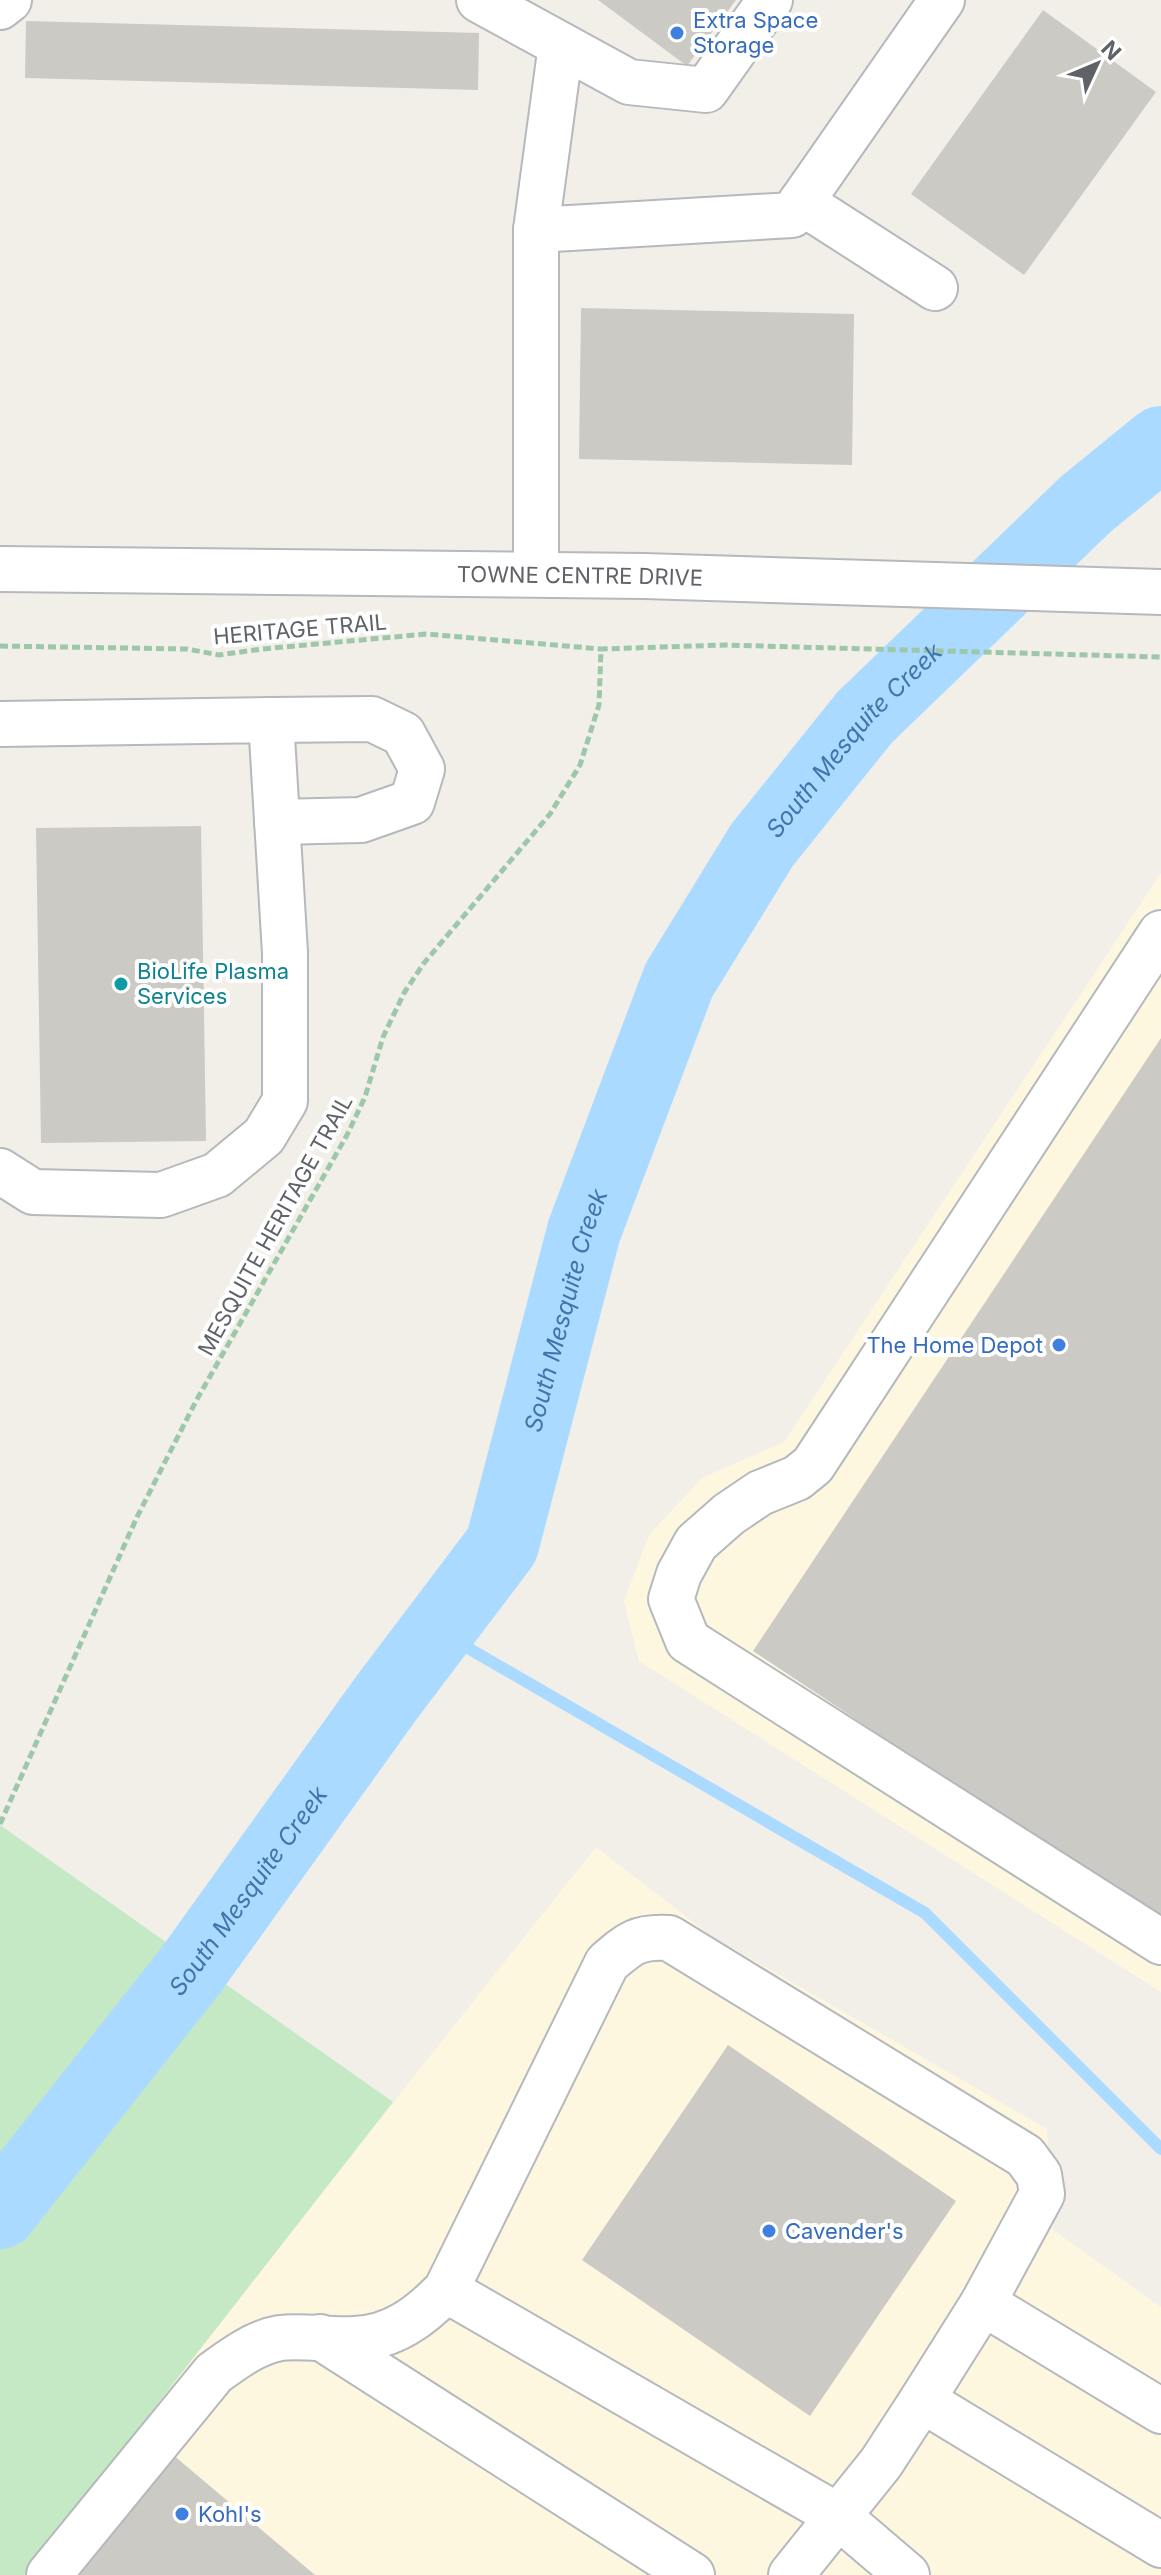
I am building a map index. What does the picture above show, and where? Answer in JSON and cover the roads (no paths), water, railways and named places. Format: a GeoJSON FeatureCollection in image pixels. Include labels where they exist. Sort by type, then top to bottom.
{"type":"FeatureCollection","features":[{"type":"Feature","properties":{"kind":"street"},"geometry":{"type":"LineString","coordinates":[[0,7],[9,0]]}},
{"type":"Feature","properties":{"kind":"street"},"geometry":{"type":"LineString","coordinates":[[479,0],[629,82],[706,90],[770,0]]}},
{"type":"Feature","properties":{"kind":"street"},"geometry":{"type":"LineString","coordinates":[[536,230],[792,215],[942,0]]}},
{"type":"Feature","properties":{"kind":"street"},"geometry":{"type":"LineString","coordinates":[[536,574],[536,230],[561,45]]}},
{"type":"Feature","properties":{"kind":"street"},"geometry":{"type":"LineString","coordinates":[[801,202],[935,288]]}},
{"type":"Feature","properties":{"kind":"street","name":"TOWNE CENTRE DRIVE"},"geometry":{"type":"LineString","coordinates":[[0,569],[644,576],[1161,592]]}},
{"type":"Feature","properties":{"kind":"street"},"geometry":{"type":"LineString","coordinates":[[0,724],[372,719],[403,734],[422,769],[412,802],[361,820],[277,822]]}},
{"type":"Feature","properties":{"kind":"street"},"geometry":{"type":"LineString","coordinates":[[0,1171],[33,1192],[161,1195],[217,1175],[264,1136],[285,1101],[285,953],[271,720]]}},
{"type":"Feature","properties":{"kind":"street"},"geometry":{"type":"LineString","coordinates":[[1161,933],[813,1465],[797,1478],[750,1500],[696,1543],[679,1574],[671,1599],[688,1641],[1161,1942]]}},
{"type":"Feature","properties":{"kind":"street"},"geometry":{"type":"LineString","coordinates":[[49,2575],[214,2373],[239,2355],[278,2338],[354,2340],[389,2334],[412,2320],[446,2290],[607,1963],[625,1947],[648,1937],[669,1938],[1025,2156],[1039,2175],[1042,2194],[983,2303],[881,2463],[791,2575]]}},
{"type":"Feature","properties":{"kind":"street"},"geometry":{"type":"LineString","coordinates":[[446,2290],[838,2516],[907,2575]]}},
{"type":"Feature","properties":{"kind":"street"},"geometry":{"type":"LineString","coordinates":[[983,2303],[1161,2411]]}},
{"type":"Feature","properties":{"kind":"street"},"geometry":{"type":"LineString","coordinates":[[320,2337],[692,2575]]}},
{"type":"Feature","properties":{"kind":"street"},"geometry":{"type":"LineString","coordinates":[[922,2400],[1161,2545]]}},
{"type":"Feature","properties":{"kind":"waterway","name":"South Mesquite Creek"},"geometry":{"type":"LineString","coordinates":[[0,2212],[191,1970],[387,1697],[502,1545],[584,1231],[679,980],[762,845],[865,717],[1086,504],[1161,443]]}},
{"type":"Feature","properties":{"kind":"waterway"},"geometry":{"type":"LineString","coordinates":[[437,1630],[925,1913],[1161,2149]]}},
{"type":"Feature","properties":{"kind":"place","name":"Extra Space Storage"},"geometry":{"type":"Point","coordinates":[677,33]}},
{"type":"Feature","properties":{"kind":"place","name":"BioLife Plasma Services"},"geometry":{"type":"Point","coordinates":[121,984]}},
{"type":"Feature","properties":{"kind":"place","name":"The Home Depot"},"geometry":{"type":"Point","coordinates":[1059,1345]}},
{"type":"Feature","properties":{"kind":"place","name":"Cavender's"},"geometry":{"type":"Point","coordinates":[769,2231]}},
{"type":"Feature","properties":{"kind":"place","name":"Kohl's"},"geometry":{"type":"Point","coordinates":[182,2514]}}]}
